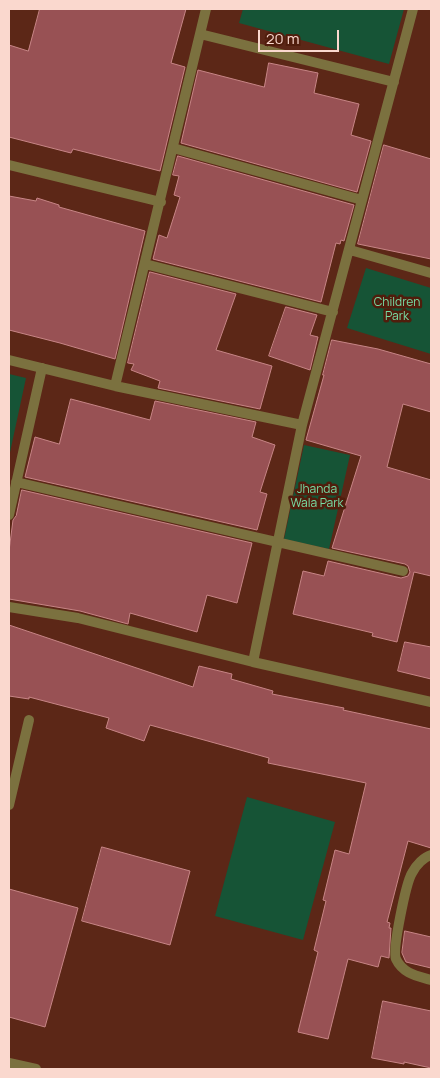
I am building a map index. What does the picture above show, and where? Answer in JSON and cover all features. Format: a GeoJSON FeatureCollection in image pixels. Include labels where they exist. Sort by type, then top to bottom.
{"type":"FeatureCollection","features":[{"type":"Feature","properties":{"kind":"street"},"geometry":{"type":"LineString","coordinates":[[115,386],[206,9]]}},
{"type":"Feature","properties":{"kind":"street"},"geometry":{"type":"LineString","coordinates":[[253,662],[302,426],[413,9]]}},
{"type":"Feature","properties":{"kind":"street"},"geometry":{"type":"LineString","coordinates":[[200,34],[394,82]]}},
{"type":"Feature","properties":{"kind":"street"},"geometry":{"type":"LineString","coordinates":[[173,148],[362,200]]}},
{"type":"Feature","properties":{"kind":"street"},"geometry":{"type":"LineString","coordinates":[[9,165],[160,202]]}},
{"type":"Feature","properties":{"kind":"street"},"geometry":{"type":"LineString","coordinates":[[350,250],[431,273]]}},
{"type":"Feature","properties":{"kind":"street"},"geometry":{"type":"LineString","coordinates":[[145,264],[333,312]]}},
{"type":"Feature","properties":{"kind":"street"},"geometry":{"type":"LineString","coordinates":[[9,360],[115,386],[302,426]]}},
{"type":"Feature","properties":{"kind":"street"},"geometry":{"type":"LineString","coordinates":[[9,516],[42,368]]}},
{"type":"Feature","properties":{"kind":"street"},"geometry":{"type":"LineString","coordinates":[[16,482],[403,571]]}},
{"type":"Feature","properties":{"kind":"street"},"geometry":{"type":"LineString","coordinates":[[9,607],[78,618],[253,662],[431,702]]}},
{"type":"Feature","properties":{"kind":"street"},"geometry":{"type":"LineString","coordinates":[[9,805],[28,720]]}},
{"type":"Feature","properties":{"kind":"street"},"geometry":{"type":"LineString","coordinates":[[431,855],[425,857],[412,873],[395,938],[395,959],[407,973],[431,980]]}},
{"type":"Feature","properties":{"kind":"street"},"geometry":{"type":"LineString","coordinates":[[9,1063],[36,1069]]}},
{"type":"Feature","properties":{"kind":"green space"},"geometry":{"type":"Polygon","coordinates":[[[243,9],[404,9],[389,64],[239,23],[243,9]]]}},
{"type":"Feature","properties":{"kind":"green space","name":"Children Park"},"geometry":{"type":"Polygon","coordinates":[[[366,268],[431,288],[431,354],[347,328],[366,268]]]}},
{"type":"Feature","properties":{"kind":"green space"},"geometry":{"type":"Polygon","coordinates":[[[9,374],[26,378],[9,457],[9,374]]]}},
{"type":"Feature","properties":{"kind":"green space","name":"Jhanda Wala Park"},"geometry":{"type":"Polygon","coordinates":[[[304,445],[350,455],[329,549],[284,539],[304,445]]]}},
{"type":"Feature","properties":{"kind":"green space"},"geometry":{"type":"Polygon","coordinates":[[[247,797],[335,822],[303,940],[215,916],[247,797]]]}},
{"type":"Feature","properties":{"kind":"building"},"geometry":{"type":"Polygon","coordinates":[[[40,9],[186,9],[171,63],[185,67],[160,171],[73,149],[71,153],[9,137],[9,45],[28,51],[40,9]]]}},
{"type":"Feature","properties":{"kind":"building"},"geometry":{"type":"Polygon","coordinates":[[[269,63],[318,73],[314,93],[359,104],[351,135],[371,141],[357,192],[181,143],[198,70],[264,87],[269,63]]]}},
{"type":"Feature","properties":{"kind":"building"},"geometry":{"type":"Polygon","coordinates":[[[384,145],[431,159],[431,259],[358,244],[384,145]]]}},
{"type":"Feature","properties":{"kind":"building"},"geometry":{"type":"Polygon","coordinates":[[[178,156],[354,205],[344,241],[341,240],[340,244],[336,243],[321,302],[153,259],[159,235],[167,238],[180,197],[174,195],[179,176],[173,175],[178,156]]]}},
{"type":"Feature","properties":{"kind":"building"},"geometry":{"type":"Polygon","coordinates":[[[9,196],[36,201],[37,198],[59,205],[59,207],[145,231],[115,359],[9,330],[9,196]]]}},
{"type":"Feature","properties":{"kind":"building"},"geometry":{"type":"Polygon","coordinates":[[[150,272],[236,294],[216,350],[272,366],[260,409],[158,388],[160,381],[131,370],[134,364],[128,363],[150,272]]]}},
{"type":"Feature","properties":{"kind":"building"},"geometry":{"type":"Polygon","coordinates":[[[286,307],[317,315],[310,335],[318,337],[310,370],[269,356],[286,307]]]}},
{"type":"Feature","properties":{"kind":"building"},"geometry":{"type":"Polygon","coordinates":[[[332,340],[378,349],[431,364],[431,412],[403,404],[387,467],[431,480],[431,576],[414,572],[397,642],[372,636],[373,633],[293,614],[303,571],[324,576],[328,561],[401,578],[408,576],[410,572],[405,564],[332,548],[361,456],[306,440],[332,340]]]}},
{"type":"Feature","properties":{"kind":"building"},"geometry":{"type":"Polygon","coordinates":[[[71,399],[150,420],[155,401],[256,422],[252,437],[275,445],[260,492],[267,494],[257,530],[25,477],[35,437],[59,444],[71,399]]]}},
{"type":"Feature","properties":{"kind":"building"},"geometry":{"type":"Polygon","coordinates":[[[22,490],[252,543],[237,603],[207,595],[197,632],[130,613],[128,624],[80,611],[9,599],[9,551],[13,520],[16,516],[22,490]]]}},
{"type":"Feature","properties":{"kind":"building"},"geometry":{"type":"Polygon","coordinates":[[[9,625],[193,687],[199,666],[232,674],[231,679],[273,691],[272,694],[344,708],[343,710],[431,729],[431,848],[408,841],[387,922],[390,923],[389,928],[391,928],[389,958],[381,956],[378,967],[348,959],[328,1039],[298,1032],[318,952],[314,950],[326,901],[323,900],[335,850],[349,854],[366,783],[268,763],[269,758],[150,725],[144,741],[106,728],[109,718],[29,697],[29,699],[9,696],[9,625]]]}},
{"type":"Feature","properties":{"kind":"building"},"geometry":{"type":"Polygon","coordinates":[[[405,642],[431,647],[431,679],[398,671],[405,642]]]}},
{"type":"Feature","properties":{"kind":"building"},"geometry":{"type":"Polygon","coordinates":[[[102,847],[190,871],[170,945],[82,921],[102,847]]]}},
{"type":"Feature","properties":{"kind":"building"},"geometry":{"type":"Polygon","coordinates":[[[9,889],[78,908],[45,1027],[9,1017],[9,889]]]}},
{"type":"Feature","properties":{"kind":"building"},"geometry":{"type":"Polygon","coordinates":[[[405,931],[431,937],[431,968],[406,962],[402,953],[405,931]]]}},
{"type":"Feature","properties":{"kind":"building"},"geometry":{"type":"Polygon","coordinates":[[[383,1001],[431,1011],[431,1068],[372,1058],[383,1001]]]}}]}
